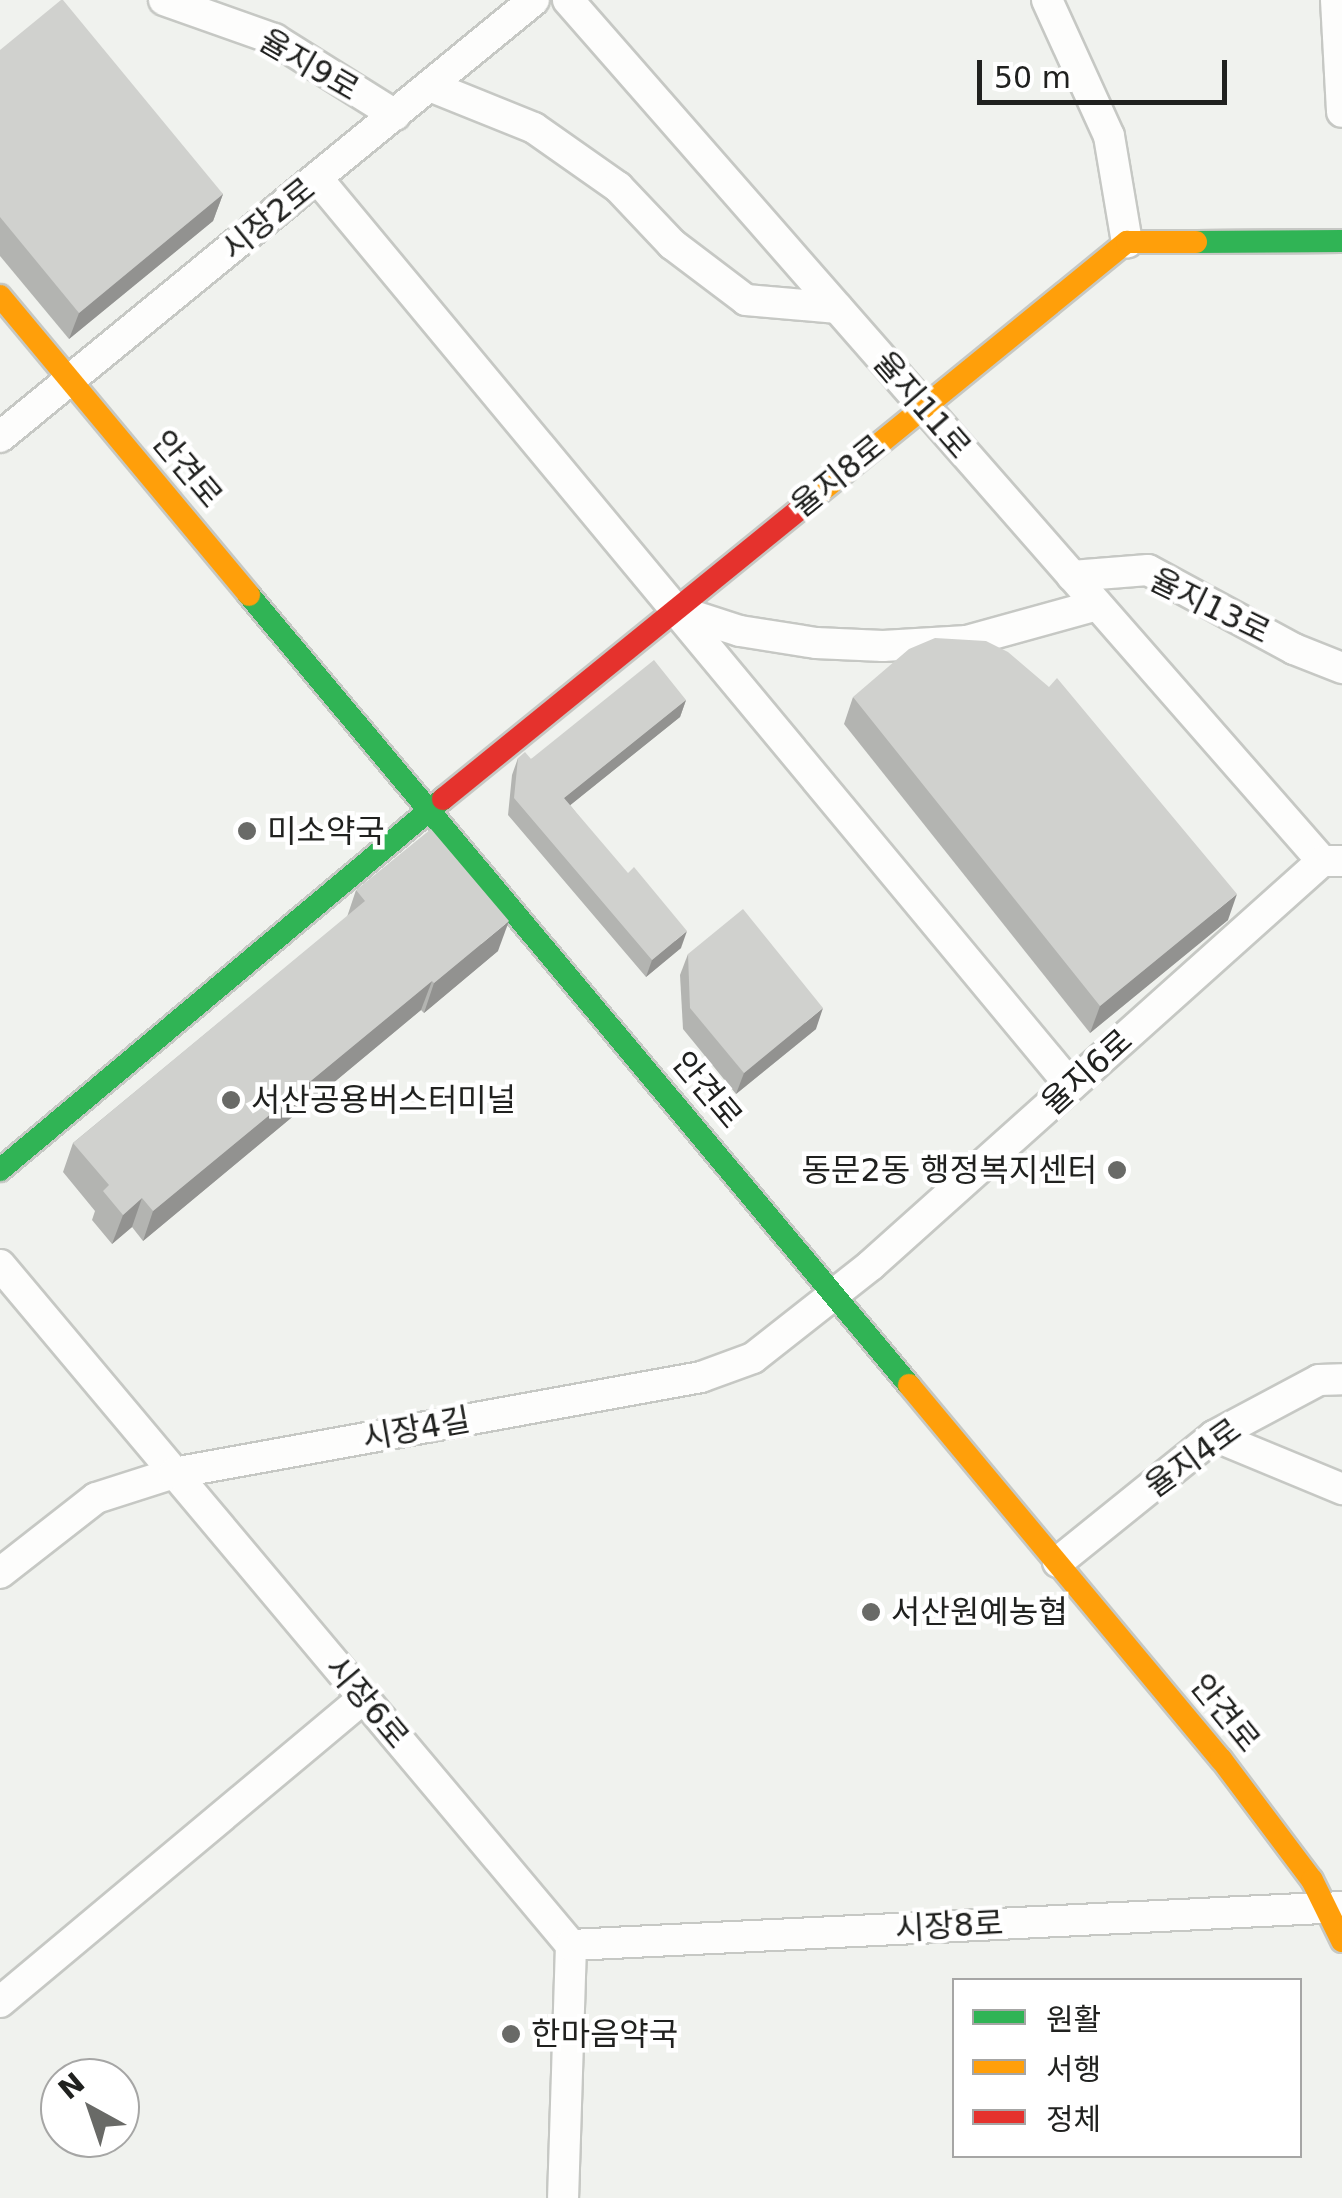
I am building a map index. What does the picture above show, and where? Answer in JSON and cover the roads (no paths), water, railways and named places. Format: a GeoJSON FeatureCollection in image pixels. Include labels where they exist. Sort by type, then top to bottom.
{"type":"FeatureCollection","features":[{"type":"Feature","properties":{"kind":"street","name":"율지9로"},"geometry":{"type":"LineString","coordinates":[[164,0],[274,39],[394,114]]}},
{"type":"Feature","properties":{"kind":"street","name":"시장2로"},"geometry":{"type":"LineString","coordinates":[[0,437],[534,0]]}},
{"type":"Feature","properties":{"kind":"street","name":"율지11로"},"geometry":{"type":"LineString","coordinates":[[568,0],[1097,605],[1332,861]]}},
{"type":"Feature","properties":{"kind":"street"},"geometry":{"type":"LineString","coordinates":[[1047,0],[1108,136],[1127,242],[1342,241]]}},
{"type":"Feature","properties":{"kind":"street"},"geometry":{"type":"LineString","coordinates":[[1336,0],[1342,112]]}},
{"type":"Feature","properties":{"kind":"street"},"geometry":{"type":"LineString","coordinates":[[430,86],[534,128],[618,187],[672,244],[746,300],[838,308]]}},
{"type":"Feature","properties":{"kind":"street"},"geometry":{"type":"LineString","coordinates":[[317,178],[1070,1086]]}},
{"type":"Feature","properties":{"kind":"street","name":"율지8로"},"geometry":{"type":"LineString","coordinates":[[0,1170],[430,810],[1127,242]]}},
{"type":"Feature","properties":{"kind":"street","name":"안견로"},"geometry":{"type":"LineString","coordinates":[[0,296],[836,1294],[1278,1831],[1335,1907],[1342,1941]]}},
{"type":"Feature","properties":{"kind":"street","name":"율지13로"},"geometry":{"type":"LineString","coordinates":[[1072,576],[1148,570],[1294,648],[1342,668]]}},
{"type":"Feature","properties":{"kind":"street"},"geometry":{"type":"LineString","coordinates":[[675,610],[740,631],[816,643],[882,646],[967,640],[1097,605]]}},
{"type":"Feature","properties":{"kind":"street","name":"율지6로"},"geometry":{"type":"LineString","coordinates":[[836,1294],[1332,861]]}},
{"type":"Feature","properties":{"kind":"street","name":"시장6로"},"geometry":{"type":"LineString","coordinates":[[0,1265],[570,1945]]}},
{"type":"Feature","properties":{"kind":"street","name":"시장4길"},"geometry":{"type":"LineString","coordinates":[[0,1573],[96,1498],[174,1473],[720,1373],[754,1358],[836,1294]]}},
{"type":"Feature","properties":{"kind":"street","name":"율지4로"},"geometry":{"type":"LineString","coordinates":[[1058,1562],[1214,1436],[1319,1380],[1342,1379]]}},
{"type":"Feature","properties":{"kind":"street"},"geometry":{"type":"LineString","coordinates":[[1214,1436],[1342,1489]]}},
{"type":"Feature","properties":{"kind":"street"},"geometry":{"type":"LineString","coordinates":[[0,2002],[363,1698]]}},
{"type":"Feature","properties":{"kind":"street","name":"시장8로"},"geometry":{"type":"LineString","coordinates":[[570,1945],[1335,1907]]}},
{"type":"Feature","properties":{"kind":"street"},"geometry":{"type":"LineString","coordinates":[[563,2198],[570,1945]]}},
{"type":"Feature","properties":{"kind":"place","name":"미소약국"},"geometry":{"type":"Point","coordinates":[247,831]}},
{"type":"Feature","properties":{"kind":"place","name":"서산공용버스터미널"},"geometry":{"type":"Point","coordinates":[231,1100]}},
{"type":"Feature","properties":{"kind":"place","name":"동문2동 행정복지센터"},"geometry":{"type":"Point","coordinates":[1117,1170]}},
{"type":"Feature","properties":{"kind":"place","name":"서산원예농협"},"geometry":{"type":"Point","coordinates":[871,1612]}},
{"type":"Feature","properties":{"kind":"place","name":"한마음약국"},"geometry":{"type":"Point","coordinates":[511,2034]}}]}
